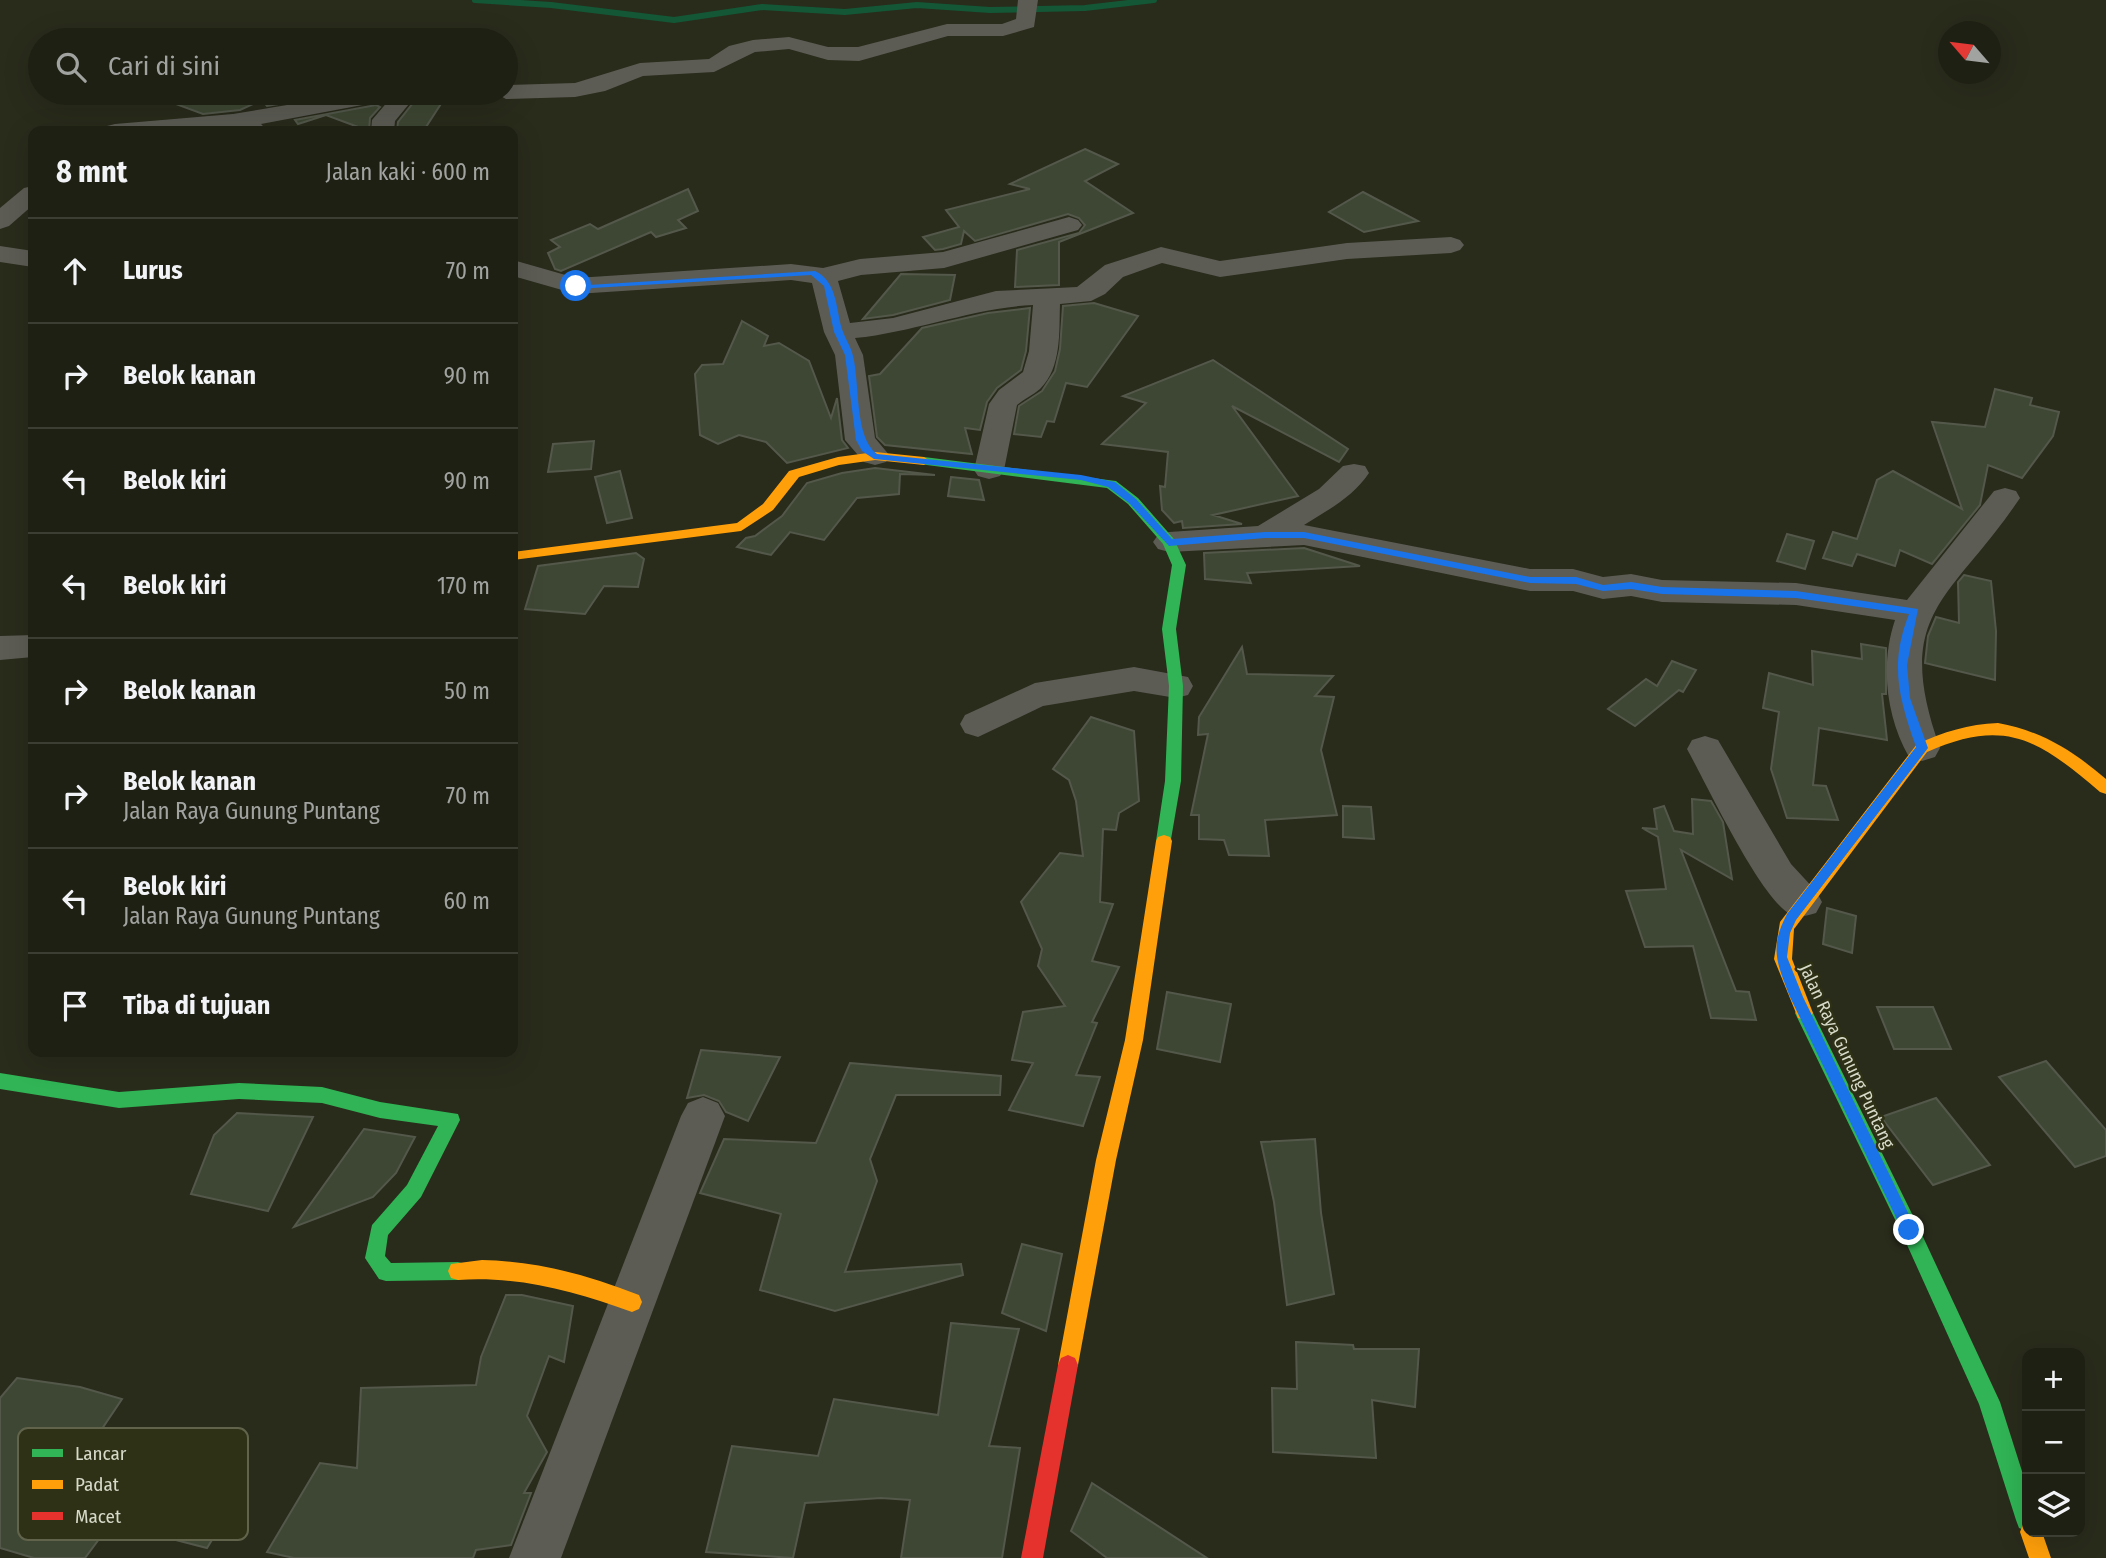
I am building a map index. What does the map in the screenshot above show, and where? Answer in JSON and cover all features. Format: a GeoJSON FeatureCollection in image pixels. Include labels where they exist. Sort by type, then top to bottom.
{"type":"FeatureCollection","features":[{"type":"Feature","properties":{"kind":"street"},"geometry":{"type":"LineString","coordinates":[[518,92],[575,90],[597,86],[640,70],[713,65],[737,51],[753,46],[789,43],[828,53],[859,54],[947,30],[1013,29],[1027,23],[1028,0]]}},
{"type":"Feature","properties":{"kind":"street"},"geometry":{"type":"LineString","coordinates":[[174,126],[294,113],[333,105]]}},
{"type":"Feature","properties":{"kind":"street"},"geometry":{"type":"LineString","coordinates":[[383,126],[384,120],[397,105]]}},
{"type":"Feature","properties":{"kind":"street"},"geometry":{"type":"LineString","coordinates":[[233,121],[245,126]]}},
{"type":"Feature","properties":{"kind":"street"},"geometry":{"type":"LineString","coordinates":[[0,221],[28,197]]}},
{"type":"Feature","properties":{"kind":"street"},"geometry":{"type":"LineString","coordinates":[[821,277],[860,267],[944,260],[1069,225]]}},
{"type":"Feature","properties":{"kind":"street"},"geometry":{"type":"LineString","coordinates":[[838,332],[894,326],[996,299],[1082,295],[1096,288],[1114,271],[1161,255],[1220,269],[1347,251],[1451,245]]}},
{"type":"Feature","properties":{"kind":"street"},"geometry":{"type":"LineString","coordinates":[[0,254],[28,258]]}},
{"type":"Feature","properties":{"kind":"street"},"geometry":{"type":"LineString","coordinates":[[518,269],[576,286],[791,272],[812,273],[821,277],[828,285],[838,332],[849,355],[860,440],[874,456]]}},
{"type":"Feature","properties":{"kind":"street"},"geometry":{"type":"LineString","coordinates":[[989,470],[1003,404],[1007,398],[1029,384],[1040,370],[1047,296]]}},
{"type":"Feature","properties":{"kind":"street"},"geometry":{"type":"LineString","coordinates":[[518,555],[741,527],[768,507],[794,474],[838,461],[874,456],[1081,478],[1111,484],[1133,501],[1169,542],[1179,565],[1178,586],[1169,629],[1176,685],[1173,781],[1155,918],[1134,1040],[1106,1160],[1032,1558]]}},
{"type":"Feature","properties":{"kind":"street"},"geometry":{"type":"LineString","coordinates":[[1265,535],[1330,496],[1354,473]]}},
{"type":"Feature","properties":{"kind":"street"},"geometry":{"type":"LineString","coordinates":[[1922,748],[1905,698],[1902,665],[1906,634],[1915,612],[2005,498]]}},
{"type":"Feature","properties":{"kind":"street"},"geometry":{"type":"LineString","coordinates":[[1169,542],[1265,535],[1331,539],[1462,569],[1530,580],[1576,580],[1603,588],[1631,586],[1662,591],[1796,594],[1915,612]]}},
{"type":"Feature","properties":{"kind":"street"},"geometry":{"type":"LineString","coordinates":[[0,648],[28,646]]}},
{"type":"Feature","properties":{"kind":"street"},"geometry":{"type":"LineString","coordinates":[[978,724],[1035,695],[1134,679],[1176,685]]}},
{"type":"Feature","properties":{"kind":"street","name":"Jalan Raya Gunung Puntang"},"geometry":{"type":"LineString","coordinates":[[2022,1504],[1989,1402],[1782,965],[1784,933],[1802,902],[1823,879],[1922,748],[1945,733],[1974,726],[2002,726],[2023,732],[2081,764],[2106,788]]}},
{"type":"Feature","properties":{"kind":"street"},"geometry":{"type":"LineString","coordinates":[[1705,749],[1777,875],[1802,902]]}},
{"type":"Feature","properties":{"kind":"street"},"geometry":{"type":"LineString","coordinates":[[0,1081],[119,1100],[239,1091],[322,1095],[380,1110],[451,1120],[414,1191],[379,1231],[375,1258],[386,1272],[405,1275],[505,1268],[532,1270],[632,1301]]}},
{"type":"Feature","properties":{"kind":"street"},"geometry":{"type":"LineString","coordinates":[[535,1558],[703,1116]]}},
{"type":"Feature","properties":{"kind":"street"},"geometry":{"type":"LineString","coordinates":[[2033,1537],[2039,1558]]}},
{"type":"Feature","properties":{"kind":"building"},"geometry":{"type":"Polygon","coordinates":[[[178,105],[251,105],[240,110],[203,114],[178,105]]]}},
{"type":"Feature","properties":{"kind":"building"},"geometry":{"type":"Polygon","coordinates":[[[376,105],[380,107],[370,118],[369,126],[356,126],[326,115],[298,124],[295,120],[376,105]]]}},
{"type":"Feature","properties":{"kind":"building"},"geometry":{"type":"Polygon","coordinates":[[[411,105],[440,105],[427,126],[398,126],[411,105]]]}},
{"type":"Feature","properties":{"kind":"building"},"geometry":{"type":"Polygon","coordinates":[[[1085,149],[1118,164],[1085,181],[1133,213],[1059,242],[1059,285],[1015,287],[1017,250],[1079,233],[1085,225],[1079,218],[1068,214],[975,241],[964,231],[961,244],[943,249],[935,250],[923,237],[959,227],[946,210],[1030,189],[1010,184],[1085,149]]]}},
{"type":"Feature","properties":{"kind":"building"},"geometry":{"type":"Polygon","coordinates":[[[688,189],[698,211],[678,220],[686,228],[656,237],[651,232],[561,271],[555,269],[548,253],[560,247],[551,240],[590,224],[598,229],[688,189]]]}},
{"type":"Feature","properties":{"kind":"building"},"geometry":{"type":"Polygon","coordinates":[[[1363,192],[1418,221],[1364,232],[1329,212],[1363,192]]]}},
{"type":"Feature","properties":{"kind":"building"},"geometry":{"type":"Polygon","coordinates":[[[901,274],[955,275],[950,300],[893,315],[863,319],[901,274]]]}},
{"type":"Feature","properties":{"kind":"building"},"geometry":{"type":"Polygon","coordinates":[[[1094,303],[1138,316],[1087,387],[1066,383],[1054,422],[1047,421],[1041,437],[1014,434],[1019,406],[1042,391],[1055,371],[1060,349],[1063,306],[1094,303]]]}},
{"type":"Feature","properties":{"kind":"building"},"geometry":{"type":"Polygon","coordinates":[[[1030,308],[1026,351],[1021,370],[997,388],[987,402],[980,430],[965,428],[972,454],[885,445],[877,437],[869,376],[880,374],[922,328],[988,313],[1030,308]]]}},
{"type":"Feature","properties":{"kind":"building"},"geometry":{"type":"Polygon","coordinates":[[[742,321],[768,336],[764,346],[779,343],[809,361],[831,418],[837,398],[842,440],[848,448],[787,463],[766,442],[739,435],[718,444],[700,435],[695,374],[702,365],[723,364],[742,321]]]}},
{"type":"Feature","properties":{"kind":"building"},"geometry":{"type":"Polygon","coordinates":[[[1213,360],[1348,449],[1339,462],[1232,406],[1298,496],[1213,515],[1242,524],[1183,528],[1182,521],[1174,523],[1162,510],[1160,486],[1165,487],[1168,452],[1102,444],[1146,403],[1123,396],[1213,360]]]}},
{"type":"Feature","properties":{"kind":"building"},"geometry":{"type":"Polygon","coordinates":[[[1995,389],[2032,398],[2030,405],[2059,412],[2053,436],[2022,478],[1988,465],[1980,505],[1932,564],[1900,550],[1895,566],[1857,554],[1852,566],[1823,558],[1833,532],[1857,539],[1877,480],[1893,471],[1962,509],[1932,422],[1985,427],[1995,389]]]}},
{"type":"Feature","properties":{"kind":"building"},"geometry":{"type":"Polygon","coordinates":[[[594,441],[591,469],[548,472],[553,444],[594,441]]]}},
{"type":"Feature","properties":{"kind":"building"},"geometry":{"type":"Polygon","coordinates":[[[875,468],[935,475],[900,474],[899,494],[857,498],[824,540],[790,532],[771,555],[737,547],[746,538],[755,536],[782,516],[807,483],[842,473],[875,468]]]}},
{"type":"Feature","properties":{"kind":"building"},"geometry":{"type":"Polygon","coordinates":[[[620,471],[632,518],[607,523],[595,477],[620,471]]]}},
{"type":"Feature","properties":{"kind":"building"},"geometry":{"type":"Polygon","coordinates":[[[951,477],[979,480],[984,500],[948,496],[951,477]]]}},
{"type":"Feature","properties":{"kind":"building"},"geometry":{"type":"Polygon","coordinates":[[[1787,534],[1814,541],[1805,569],[1777,561],[1787,534]]]}},
{"type":"Feature","properties":{"kind":"building"},"geometry":{"type":"Polygon","coordinates":[[[1304,548],[1360,566],[1247,573],[1251,583],[1205,579],[1204,553],[1304,548]]]}},
{"type":"Feature","properties":{"kind":"building"},"geometry":{"type":"Polygon","coordinates":[[[636,553],[644,559],[638,587],[604,586],[585,614],[525,609],[538,566],[636,553]]]}},
{"type":"Feature","properties":{"kind":"building"},"geometry":{"type":"Polygon","coordinates":[[[1964,575],[1991,581],[1996,631],[1995,680],[1925,663],[1928,636],[1936,617],[1959,623],[1958,582],[1964,575]]]}},
{"type":"Feature","properties":{"kind":"building"},"geometry":{"type":"Polygon","coordinates":[[[1861,644],[1886,648],[1886,694],[1882,694],[1887,740],[1819,728],[1813,785],[1826,786],[1838,820],[1787,818],[1771,769],[1779,712],[1763,708],[1769,673],[1813,685],[1812,651],[1862,659],[1861,644]]]}},
{"type":"Feature","properties":{"kind":"building"},"geometry":{"type":"Polygon","coordinates":[[[1242,647],[1247,674],[1333,676],[1315,696],[1334,697],[1321,750],[1337,815],[1265,820],[1269,856],[1229,855],[1224,840],[1199,839],[1199,815],[1191,815],[1208,734],[1198,735],[1199,717],[1242,647]]]}},
{"type":"Feature","properties":{"kind":"building"},"geometry":{"type":"Polygon","coordinates":[[[1672,661],[1696,670],[1683,692],[1679,690],[1635,726],[1608,709],[1646,679],[1657,686],[1672,661]]]}},
{"type":"Feature","properties":{"kind":"building"},"geometry":{"type":"Polygon","coordinates":[[[1091,717],[1134,731],[1139,801],[1119,813],[1116,830],[1103,829],[1100,902],[1113,904],[1092,961],[1119,967],[1092,1022],[1097,1023],[1076,1075],[1100,1077],[1083,1126],[1009,1110],[1033,1063],[1012,1060],[1023,1012],[1065,1006],[1038,966],[1042,949],[1021,902],[1060,853],[1083,856],[1076,801],[1069,780],[1053,769],[1091,717]]]}},
{"type":"Feature","properties":{"kind":"building"},"geometry":{"type":"Polygon","coordinates":[[[1692,799],[1711,801],[1723,822],[1732,879],[1681,850],[1736,991],[1749,992],[1756,1020],[1711,1018],[1693,946],[1645,947],[1626,891],[1666,889],[1658,837],[1642,828],[1657,829],[1654,809],[1664,806],[1674,831],[1693,834],[1692,799]]]}},
{"type":"Feature","properties":{"kind":"building"},"geometry":{"type":"Polygon","coordinates":[[[1343,806],[1371,807],[1374,839],[1343,837],[1343,806]]]}},
{"type":"Feature","properties":{"kind":"building"},"geometry":{"type":"Polygon","coordinates":[[[1827,908],[1856,916],[1852,953],[1823,944],[1827,908]]]}},
{"type":"Feature","properties":{"kind":"building"},"geometry":{"type":"Polygon","coordinates":[[[1167,992],[1231,1004],[1220,1062],[1157,1049],[1167,992]]]}},
{"type":"Feature","properties":{"kind":"building"},"geometry":{"type":"Polygon","coordinates":[[[1877,1007],[1933,1007],[1951,1049],[1894,1049],[1877,1007]]]}},
{"type":"Feature","properties":{"kind":"building"},"geometry":{"type":"Polygon","coordinates":[[[701,1050],[780,1057],[748,1121],[726,1112],[719,1101],[704,1095],[687,1098],[701,1050]]]}},
{"type":"Feature","properties":{"kind":"building"},"geometry":{"type":"Polygon","coordinates":[[[2046,1061],[2106,1130],[2106,1156],[2075,1167],[1999,1077],[2046,1061]]]}},
{"type":"Feature","properties":{"kind":"building"},"geometry":{"type":"Polygon","coordinates":[[[850,1063],[1001,1076],[1000,1095],[896,1095],[870,1159],[877,1181],[845,1272],[961,1264],[963,1275],[835,1311],[760,1290],[781,1214],[700,1193],[724,1139],[816,1143],[850,1063]]]}},
{"type":"Feature","properties":{"kind":"building"},"geometry":{"type":"Polygon","coordinates":[[[1936,1098],[1990,1165],[1933,1185],[1881,1117],[1936,1098]]]}},
{"type":"Feature","properties":{"kind":"building"},"geometry":{"type":"Polygon","coordinates":[[[237,1113],[313,1117],[268,1211],[191,1194],[214,1135],[237,1113]]]}},
{"type":"Feature","properties":{"kind":"building"},"geometry":{"type":"Polygon","coordinates":[[[364,1129],[415,1137],[396,1173],[373,1197],[294,1227],[364,1129]]]}},
{"type":"Feature","properties":{"kind":"building"},"geometry":{"type":"Polygon","coordinates":[[[1315,1139],[1321,1213],[1334,1294],[1287,1305],[1274,1202],[1261,1142],[1315,1139]]]}},
{"type":"Feature","properties":{"kind":"building"},"geometry":{"type":"Polygon","coordinates":[[[1022,1244],[1062,1254],[1046,1331],[1002,1313],[1022,1244]]]}},
{"type":"Feature","properties":{"kind":"building"},"geometry":{"type":"Polygon","coordinates":[[[506,1295],[522,1295],[573,1306],[564,1362],[549,1356],[527,1416],[547,1452],[524,1493],[531,1493],[511,1545],[476,1550],[473,1558],[294,1558],[267,1552],[320,1463],[357,1468],[361,1388],[476,1385],[481,1357],[506,1295]]]}},
{"type":"Feature","properties":{"kind":"building"},"geometry":{"type":"Polygon","coordinates":[[[951,1323],[1019,1329],[989,1446],[1020,1448],[1002,1558],[901,1558],[910,1500],[881,1498],[805,1503],[793,1558],[706,1552],[732,1446],[818,1456],[834,1399],[938,1415],[951,1323]]]}},
{"type":"Feature","properties":{"kind":"building"},"geometry":{"type":"Polygon","coordinates":[[[1296,1342],[1353,1345],[1354,1349],[1419,1349],[1415,1407],[1372,1400],[1376,1458],[1273,1452],[1272,1388],[1297,1389],[1296,1342]]]}},
{"type":"Feature","properties":{"kind":"building"},"geometry":{"type":"Polygon","coordinates":[[[17,1378],[80,1387],[122,1399],[103,1428],[18,1428],[18,1540],[98,1540],[85,1558],[34,1558],[0,1548],[0,1398],[17,1378]]]}},
{"type":"Feature","properties":{"kind":"building"},"geometry":{"type":"Polygon","coordinates":[[[1092,1483],[1207,1558],[1107,1558],[1071,1531],[1092,1483]]]}},
{"type":"Feature","properties":{"kind":"building"},"geometry":{"type":"Polygon","coordinates":[[[176,1540],[212,1540],[207,1548],[176,1540]]]}},
{"type":"Feature","properties":{"kind":"waterway"},"geometry":{"type":"LineString","coordinates":[[475,0],[551,5],[674,20],[762,7],[845,12],[917,5],[990,10],[1085,8],[1154,0]]}},
{"type":"Feature","properties":{"kind":"traffic: fast"},"geometry":{"type":"LineString","coordinates":[[924,461],[1111,484],[1133,501],[1169,542],[1179,565],[1169,629],[1176,686],[1173,781],[1164,841]]}},
{"type":"Feature","properties":{"kind":"traffic: fast"},"geometry":{"type":"LineString","coordinates":[[1804,1013],[1910,1230],[1989,1402],[2022,1504]]}},
{"type":"Feature","properties":{"kind":"traffic: fast"},"geometry":{"type":"LineString","coordinates":[[0,1081],[119,1100],[239,1091],[322,1095],[380,1110],[451,1120],[414,1191],[379,1231],[375,1258],[386,1272],[458,1271]]}},
{"type":"Feature","properties":{"kind":"traffic: slow"},"geometry":{"type":"LineString","coordinates":[[518,555],[741,527],[768,507],[794,474],[838,461],[875,456],[924,461]]}},
{"type":"Feature","properties":{"kind":"traffic: slow"},"geometry":{"type":"LineString","coordinates":[[1804,1013],[1783,959],[1786,927],[1922,748],[1975,729],[1998,728],[2020,732],[2062,753],[2106,788]]}},
{"type":"Feature","properties":{"kind":"traffic: slow"},"geometry":{"type":"LineString","coordinates":[[1068,1365],[1106,1160],[1134,1040],[1164,841]]}},
{"type":"Feature","properties":{"kind":"traffic: slow"},"geometry":{"type":"LineString","coordinates":[[458,1271],[482,1269],[526,1272],[567,1281],[632,1302]]}},
{"type":"Feature","properties":{"kind":"traffic: slow"},"geometry":{"type":"LineString","coordinates":[[2033,1537],[2040,1558]]}},
{"type":"Feature","properties":{"kind":"traffic: jam"},"geometry":{"type":"LineString","coordinates":[[1032,1558],[1068,1365]]}},
{"type":"Feature","properties":{"kind":"route"},"geometry":{"type":"LineString","coordinates":[[576,286],[636,284],[743,274],[812,273],[821,277],[828,285],[838,332],[849,355],[860,440],[874,456],[989,470],[1044,473],[1111,484],[1133,501],[1169,542],[1304,535],[1462,569],[1530,580],[1576,580],[1603,588],[1624,585],[1662,591],[1796,594],[1915,612],[1906,634],[1902,665],[1905,698],[1922,748],[1791,917],[1784,933],[1781,957],[1796,997],[1909,1230]]}}]}
